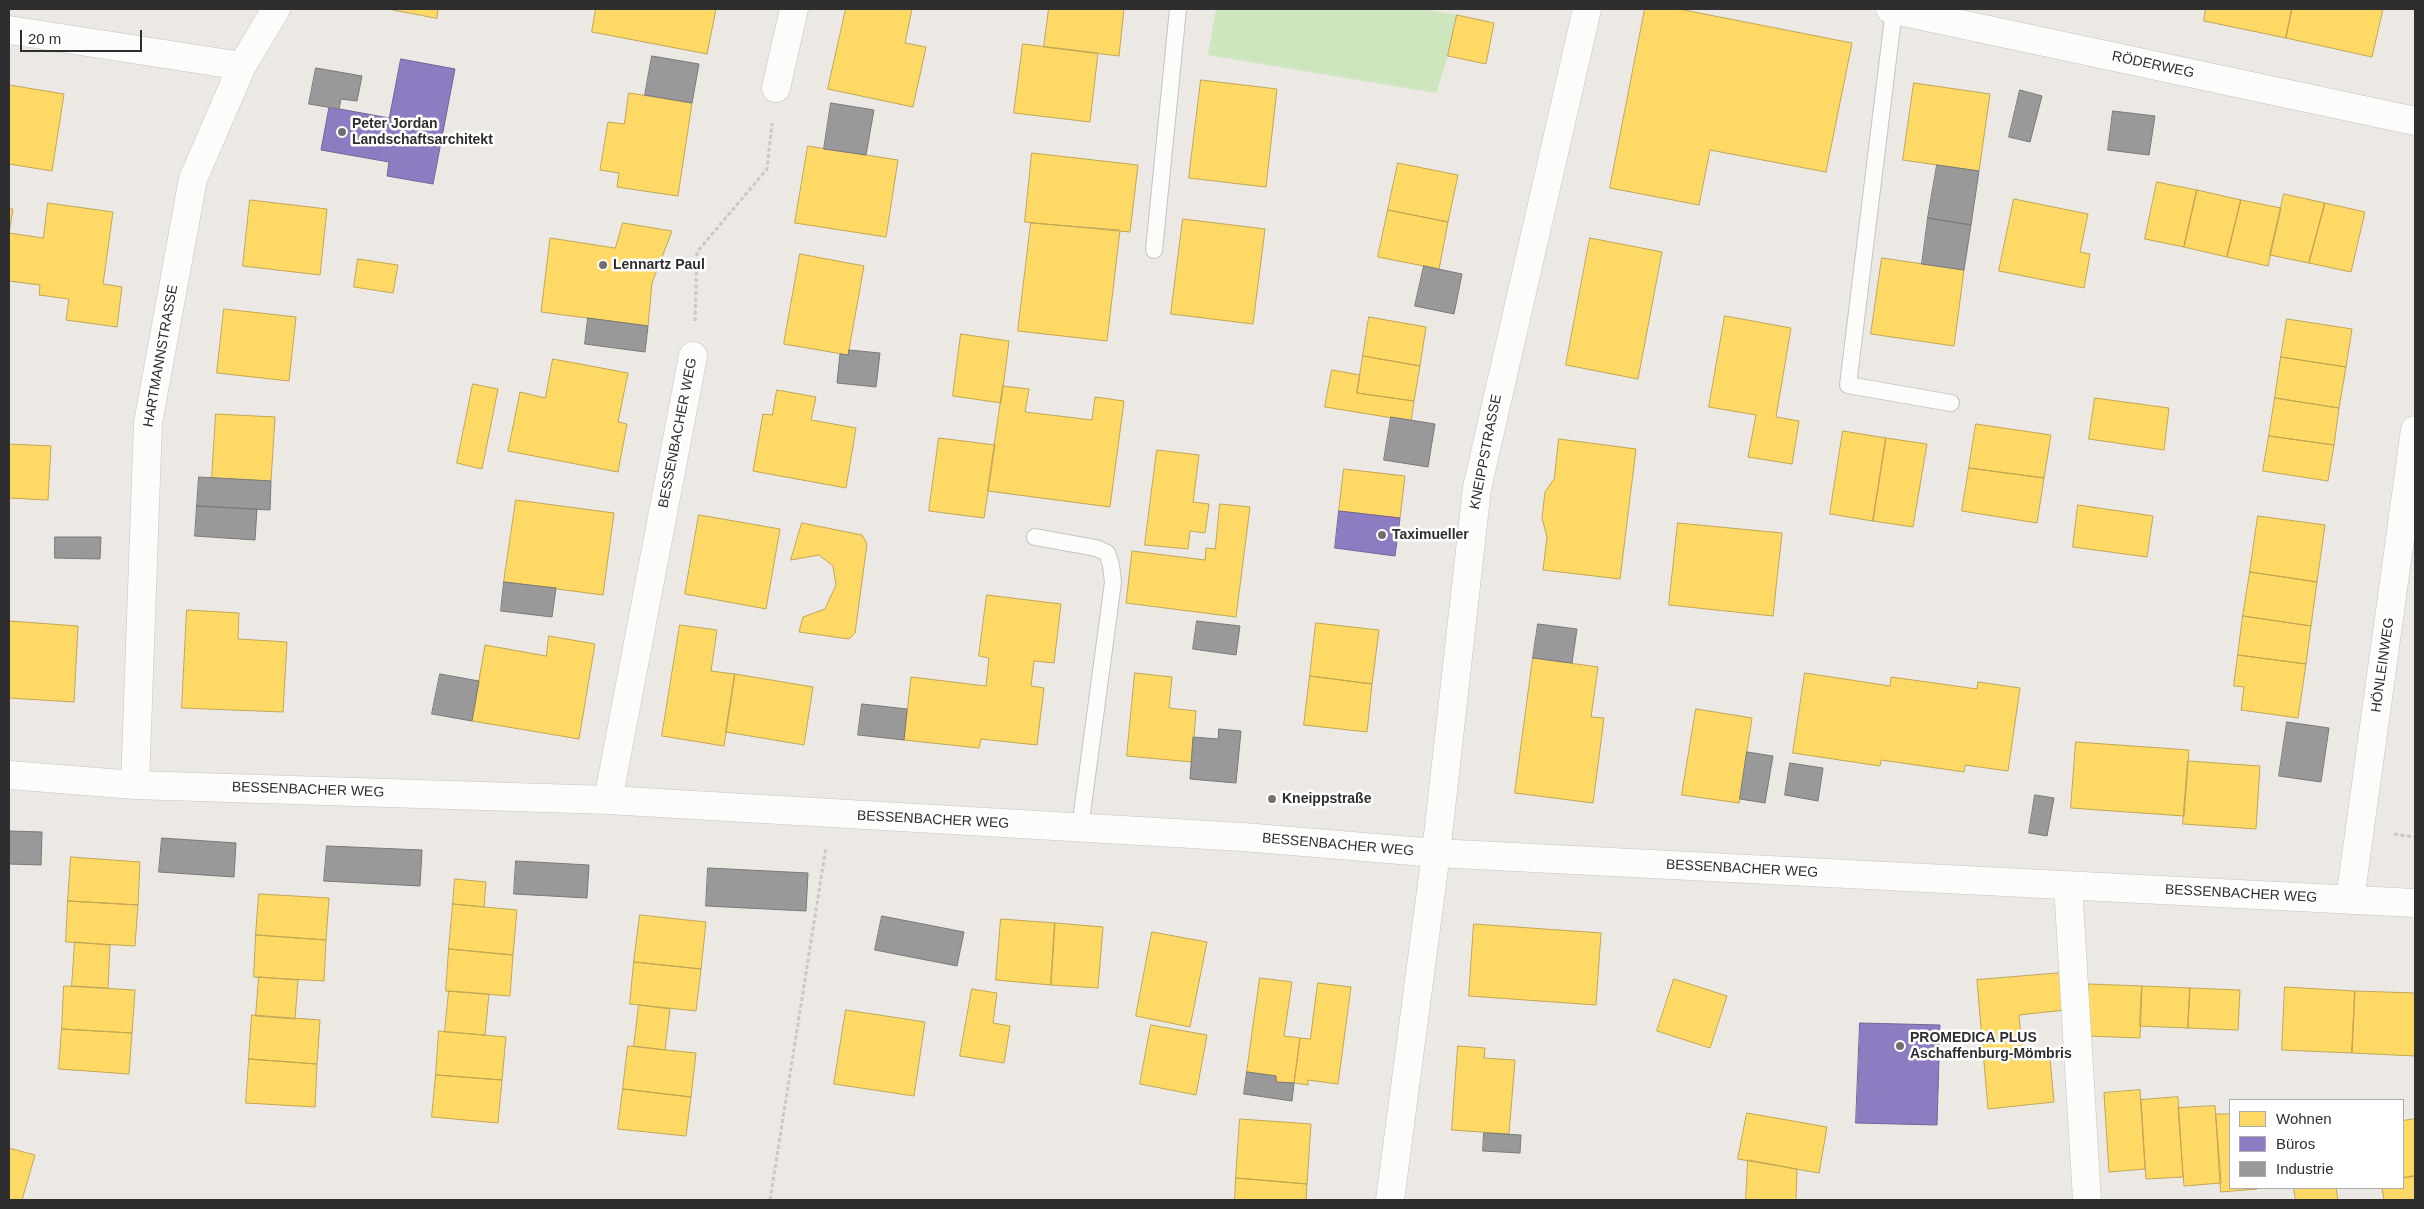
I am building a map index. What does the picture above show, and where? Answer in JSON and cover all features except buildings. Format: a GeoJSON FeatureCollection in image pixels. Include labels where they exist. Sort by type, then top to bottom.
{"type":"FeatureCollection","features":[{"type":"Feature","properties":{"kind":"street","name":"HARTMANNSTRASSE"},"geometry":{"type":"LineString","coordinates":[[135,785],[148,423],[193,179],[242,66],[276,9]]}},
{"type":"Feature","properties":{"kind":"street"},"geometry":{"type":"LineString","coordinates":[[776,88],[794,9]]}},
{"type":"Feature","properties":{"kind":"street","name":"KNEIPPSTRASSE"},"geometry":{"type":"LineString","coordinates":[[1390,1200],[1436,853],[1477,488],[1586,9]]}},
{"type":"Feature","properties":{"kind":"street","name":"RÖDERWEG"},"geometry":{"type":"LineString","coordinates":[[1892,9],[2415,121]]}},
{"type":"Feature","properties":{"kind":"street"},"geometry":{"type":"LineString","coordinates":[[9,30],[242,66]]}},
{"type":"Feature","properties":{"kind":"street","name":"BESSENBACHER WEG"},"geometry":{"type":"LineString","coordinates":[[608,800],[694,356]]}},
{"type":"Feature","properties":{"kind":"street","name":"HÖNLEINWEG"},"geometry":{"type":"LineString","coordinates":[[2350,900],[2415,430]]}},
{"type":"Feature","properties":{"kind":"street","name":"BESSENBACHER WEG"},"geometry":{"type":"LineString","coordinates":[[9,775],[135,785],[608,800],[1242,837],[1436,853],[2415,903]]}},
{"type":"Feature","properties":{"kind":"street"},"geometry":{"type":"LineString","coordinates":[[2068,886],[2087,1200]]}},
{"type":"Feature","properties":{"kind":"lane"},"geometry":{"type":"LineString","coordinates":[[1154,250],[1178,9]]}},
{"type":"Feature","properties":{"kind":"lane"},"geometry":{"type":"LineString","coordinates":[[1892,9],[1848,385],[1951,402]]}},
{"type":"Feature","properties":{"kind":"lane"},"geometry":{"type":"LineString","coordinates":[[1035,537],[1096,548],[1107,553],[1111,565],[1113,582],[1080,828]]}},
{"type":"Feature","properties":{"kind":"path","name":"BESSENBACHER WEG"},"geometry":{"type":"LineString","coordinates":[[694,356],[697,252],[767,169],[776,88]]}},
{"type":"Feature","properties":{"kind":"path"},"geometry":{"type":"LineString","coordinates":[[770,1200],[832,814]]}},
{"type":"Feature","properties":{"kind":"green space"},"geometry":{"type":"Polygon","coordinates":[[[1216,9],[1422,9],[1457,15],[1448,56],[1436,93],[1208,55],[1216,9]]]}},
{"type":"Feature","properties":{"kind":"place","name":"Peter Jordan Landschaftsarchitekt"},"geometry":{"type":"Point","coordinates":[342,132]}},
{"type":"Feature","properties":{"kind":"place","name":"Lennartz Paul"},"geometry":{"type":"Point","coordinates":[603,265]}},
{"type":"Feature","properties":{"kind":"place","name":"Taximueller"},"geometry":{"type":"Point","coordinates":[1382,535]}},
{"type":"Feature","properties":{"kind":"place","name":"Kneippstraße"},"geometry":{"type":"Point","coordinates":[1272,799]}},
{"type":"Feature","properties":{"kind":"place","name":"PROMEDICA PLUS Aschaffenburg-Mömbris"},"geometry":{"type":"Point","coordinates":[1900,1046]}}]}
